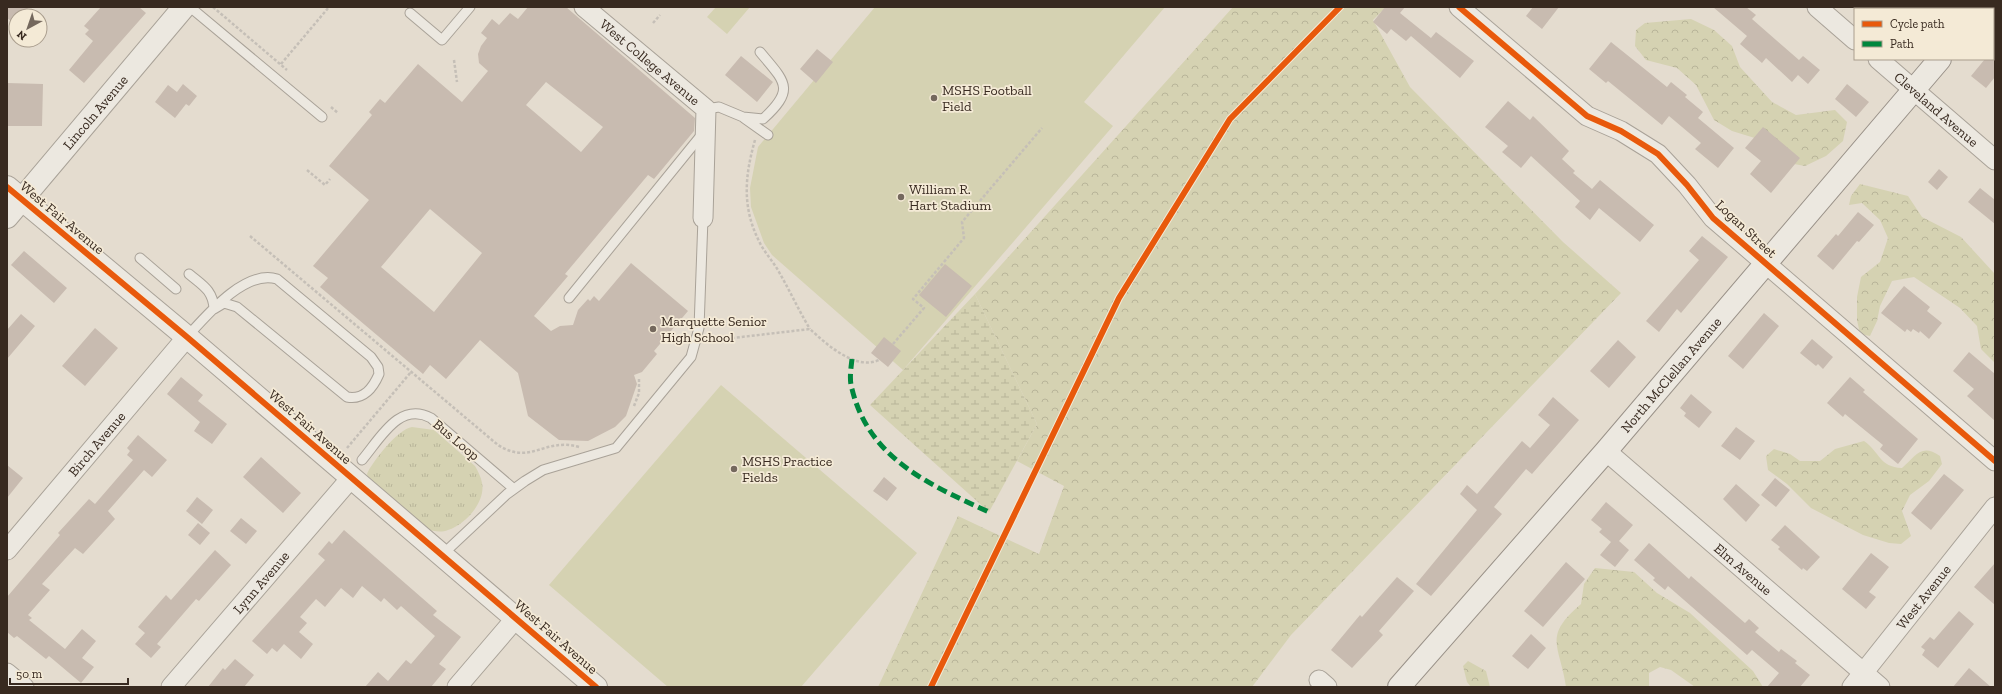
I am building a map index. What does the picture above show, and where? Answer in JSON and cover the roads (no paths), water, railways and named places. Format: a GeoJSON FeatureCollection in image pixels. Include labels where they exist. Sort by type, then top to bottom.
{"type":"FeatureCollection","features":[{"type":"Feature","properties":{"kind":"street","name":"Lincoln Avenue"},"geometry":{"type":"LineString","coordinates":[[7,217],[14,194],[184,7]]}},
{"type":"Feature","properties":{"kind":"street","name":"West College Avenue"},"geometry":{"type":"LineString","coordinates":[[584,7],[706,109],[703,218]]}},
{"type":"Feature","properties":{"kind":"street","name":"Logan Street"},"geometry":{"type":"LineString","coordinates":[[1459,7],[1588,116],[1621,131],[1658,154],[1687,185],[1713,218],[1995,461]]}},
{"type":"Feature","properties":{"kind":"street"},"geometry":{"type":"LineString","coordinates":[[1817,7],[1854,39]]}},
{"type":"Feature","properties":{"kind":"street","name":"Cleveland Avenue"},"geometry":{"type":"LineString","coordinates":[[1879,60],[1995,160]]}},
{"type":"Feature","properties":{"kind":"street","name":"North McClellan Avenue"},"geometry":{"type":"LineString","coordinates":[[1399,687],[1606,451],[1939,60]]}},
{"type":"Feature","properties":{"kind":"street","name":"West Fair Avenue"},"geometry":{"type":"LineString","coordinates":[[14,194],[187,337],[356,469],[442,555],[596,687]]}},
{"type":"Feature","properties":{"kind":"street","name":"Birch Avenue"},"geometry":{"type":"LineString","coordinates":[[7,550],[187,337]]}},
{"type":"Feature","properties":{"kind":"street","name":"Elm Avenue"},"geometry":{"type":"LineString","coordinates":[[1606,451],[1858,680],[1880,687]]}},
{"type":"Feature","properties":{"kind":"street","name":"Lynn Avenue"},"geometry":{"type":"LineString","coordinates":[[171,687],[356,469]]}},
{"type":"Feature","properties":{"kind":"street","name":"West Avenue"},"geometry":{"type":"LineString","coordinates":[[1858,680],[1995,507]]}},
{"type":"Feature","properties":{"kind":"street"},"geometry":{"type":"LineString","coordinates":[[457,687],[516,618]]}},
{"type":"Feature","properties":{"kind":"street"},"geometry":{"type":"LineString","coordinates":[[7,673],[24,687]]}},
{"type":"Feature","properties":{"kind":"lane"},"geometry":{"type":"LineString","coordinates":[[190,7],[322,117]]}},
{"type":"Feature","properties":{"kind":"lane"},"geometry":{"type":"LineString","coordinates":[[410,14],[442,40],[470,7]]}},
{"type":"Feature","properties":{"kind":"lane"},"geometry":{"type":"LineString","coordinates":[[706,109],[719,107],[743,117],[763,120],[774,109],[784,96],[782,79],[760,52]]}},
{"type":"Feature","properties":{"kind":"lane"},"geometry":{"type":"LineString","coordinates":[[743,117],[768,136]]}},
{"type":"Feature","properties":{"kind":"lane"},"geometry":{"type":"LineString","coordinates":[[569,298],[705,131]]}},
{"type":"Feature","properties":{"kind":"lane"},"geometry":{"type":"LineString","coordinates":[[442,555],[454,542],[514,488],[543,470],[616,448],[691,357],[699,328],[703,218]]}},
{"type":"Feature","properties":{"kind":"lane"},"geometry":{"type":"LineString","coordinates":[[140,258],[176,289]]}},
{"type":"Feature","properties":{"kind":"lane"},"geometry":{"type":"LineString","coordinates":[[189,274],[212,296],[214,309]]}},
{"type":"Feature","properties":{"kind":"lane"},"geometry":{"type":"LineString","coordinates":[[187,337],[214,309],[244,285],[269,277],[277,279],[370,357],[378,367],[379,374],[370,390],[363,396],[355,398],[347,397],[237,307],[224,303],[214,309]]}},
{"type":"Feature","properties":{"kind":"lane","name":"Bus Loop"},"geometry":{"type":"LineString","coordinates":[[356,469],[395,421],[408,413],[423,414],[431,418],[514,488]]}},
{"type":"Feature","properties":{"kind":"place","name":"MSHS Football Field"},"geometry":{"type":"Point","coordinates":[934,98]}},
{"type":"Feature","properties":{"kind":"place","name":"William R. Hart Stadium"},"geometry":{"type":"Point","coordinates":[901,197]}},
{"type":"Feature","properties":{"kind":"place","name":"Marquette Senior High School"},"geometry":{"type":"Point","coordinates":[653,329]}},
{"type":"Feature","properties":{"kind":"place","name":"MSHS Practice Fields"},"geometry":{"type":"Point","coordinates":[734,469]}}]}
